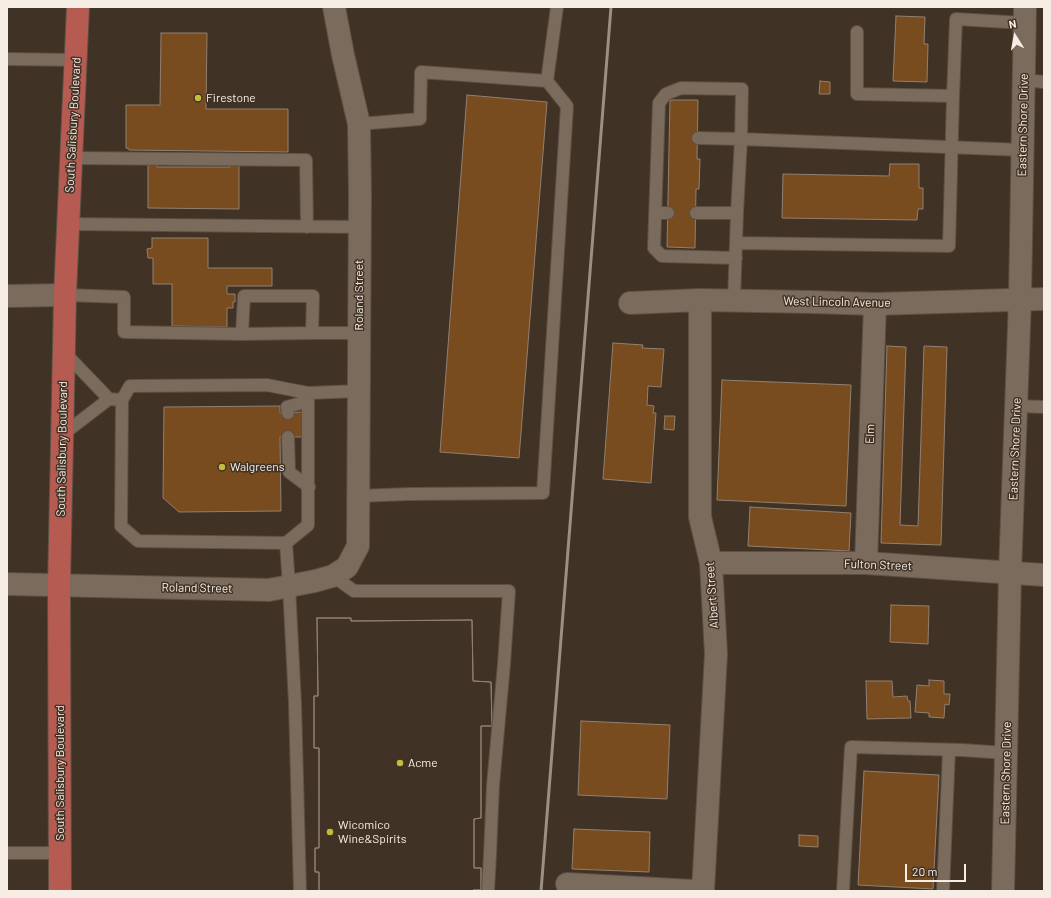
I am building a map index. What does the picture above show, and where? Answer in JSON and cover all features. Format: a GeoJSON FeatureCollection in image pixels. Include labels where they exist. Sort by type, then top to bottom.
{"type":"FeatureCollection","features":[{"type":"Feature","properties":{"kind":"main road","name":"South Salisbury Boulevard"},"geometry":{"type":"LineString","coordinates":[[60,891],[59,585],[62,435],[65,295],[78,7]]}},
{"type":"Feature","properties":{"kind":"street","name":"Roland Street"},"geometry":{"type":"LineString","coordinates":[[7,584],[269,590],[315,582],[333,576],[347,567],[358,546],[359,124],[343,55],[334,7]]}},
{"type":"Feature","properties":{"kind":"street","name":"Eastern Shore Drive"},"geometry":{"type":"LineString","coordinates":[[1003,891],[1010,573],[1020,299],[1023,150],[1034,81],[1025,15]]}},
{"type":"Feature","properties":{"kind":"street"},"geometry":{"type":"LineString","coordinates":[[7,296],[65,295]]}},
{"type":"Feature","properties":{"kind":"street","name":"West Lincoln Avenue"},"geometry":{"type":"LineString","coordinates":[[630,303],[700,300],[874,304],[1044,299]]}},
{"type":"Feature","properties":{"kind":"street","name":"Albert Street"},"geometry":{"type":"LineString","coordinates":[[700,300],[700,516],[711,563],[716,654],[703,891]]}},
{"type":"Feature","properties":{"kind":"street","name":"Elm"},"geometry":{"type":"LineString","coordinates":[[866,563],[874,304]]}},
{"type":"Feature","properties":{"kind":"street","name":"Fulton Street"},"geometry":{"type":"LineString","coordinates":[[711,563],[866,563],[1044,575]]}},
{"type":"Feature","properties":{"kind":"street"},"geometry":{"type":"LineString","coordinates":[[567,884],[694,891]]}},
{"type":"Feature","properties":{"kind":"lane"},"geometry":{"type":"LineString","coordinates":[[358,496],[543,493],[567,106],[547,81],[557,7]]}},
{"type":"Feature","properties":{"kind":"lane"},"geometry":{"type":"LineString","coordinates":[[736,243],[949,246],[956,19],[1025,15]]}},
{"type":"Feature","properties":{"kind":"lane"},"geometry":{"type":"LineString","coordinates":[[858,32],[857,94],[953,96]]}},
{"type":"Feature","properties":{"kind":"lane"},"geometry":{"type":"LineString","coordinates":[[7,59],[76,60]]}},
{"type":"Feature","properties":{"kind":"lane"},"geometry":{"type":"LineString","coordinates":[[359,124],[420,119],[421,72],[547,81]]}},
{"type":"Feature","properties":{"kind":"lane"},"geometry":{"type":"LineString","coordinates":[[734,301],[736,258],[737,214],[741,139],[742,89],[680,88],[666,94],[659,103],[664,136],[655,212],[654,248],[662,256],[736,258]]}},
{"type":"Feature","properties":{"kind":"lane"},"geometry":{"type":"LineString","coordinates":[[698,138],[1023,150]]}},
{"type":"Feature","properties":{"kind":"lane"},"geometry":{"type":"LineString","coordinates":[[71,158],[306,160],[307,227]]}},
{"type":"Feature","properties":{"kind":"lane"},"geometry":{"type":"LineString","coordinates":[[655,212],[668,213]]}},
{"type":"Feature","properties":{"kind":"lane"},"geometry":{"type":"LineString","coordinates":[[696,213],[737,214]]}},
{"type":"Feature","properties":{"kind":"lane"},"geometry":{"type":"LineString","coordinates":[[68,224],[359,227]]}},
{"type":"Feature","properties":{"kind":"lane"},"geometry":{"type":"LineString","coordinates":[[65,295],[124,297],[124,332],[242,334],[359,333]]}},
{"type":"Feature","properties":{"kind":"lane"},"geometry":{"type":"LineString","coordinates":[[242,334],[244,296],[313,296],[312,333]]}},
{"type":"Feature","properties":{"kind":"lane"},"geometry":{"type":"LineString","coordinates":[[64,352],[116,400],[121,526],[138,541],[286,543],[308,525],[308,397]]}},
{"type":"Feature","properties":{"kind":"lane"},"geometry":{"type":"LineString","coordinates":[[62,435],[116,400],[130,386],[267,385],[308,397]]}},
{"type":"Feature","properties":{"kind":"lane"},"geometry":{"type":"LineString","coordinates":[[288,413],[287,407],[308,397],[359,391]]}},
{"type":"Feature","properties":{"kind":"lane"},"geometry":{"type":"LineString","coordinates":[[1016,406],[1044,407]]}},
{"type":"Feature","properties":{"kind":"lane"},"geometry":{"type":"LineString","coordinates":[[288,437],[289,472],[309,487]]}},
{"type":"Feature","properties":{"kind":"lane"},"geometry":{"type":"LineString","coordinates":[[286,543],[295,703],[300,891]]}},
{"type":"Feature","properties":{"kind":"lane"},"geometry":{"type":"LineString","coordinates":[[333,576],[354,591],[509,591],[493,785],[488,891]]}},
{"type":"Feature","properties":{"kind":"lane"},"geometry":{"type":"LineString","coordinates":[[843,891],[851,747],[1006,753]]}},
{"type":"Feature","properties":{"kind":"lane"},"geometry":{"type":"LineString","coordinates":[[943,891],[949,750]]}},
{"type":"Feature","properties":{"kind":"lane"},"geometry":{"type":"LineString","coordinates":[[7,853],[60,853]]}},
{"type":"Feature","properties":{"kind":"building"},"geometry":{"type":"Polygon","coordinates":[[[896,16],[925,17],[924,44],[928,44],[927,82],[893,81],[896,16]]]}},
{"type":"Feature","properties":{"kind":"building"},"geometry":{"type":"Polygon","coordinates":[[[161,33],[207,33],[206,109],[288,109],[288,152],[129,150],[126,148],[126,105],[160,105],[161,33]]]}},
{"type":"Feature","properties":{"kind":"building"},"geometry":{"type":"Polygon","coordinates":[[[820,81],[830,82],[830,94],[819,94],[820,81]]]}},
{"type":"Feature","properties":{"kind":"building"},"geometry":{"type":"Polygon","coordinates":[[[467,95],[547,102],[519,458],[440,452],[467,95]]]}},
{"type":"Feature","properties":{"kind":"building"},"geometry":{"type":"Polygon","coordinates":[[[670,100],[698,100],[697,159],[700,159],[699,189],[696,189],[695,248],[667,247],[670,100]]]}},
{"type":"Feature","properties":{"kind":"building"},"geometry":{"type":"Polygon","coordinates":[[[229,163],[239,163],[239,209],[148,208],[148,164],[157,164],[157,167],[230,167],[229,163]]]}},
{"type":"Feature","properties":{"kind":"building"},"geometry":{"type":"Polygon","coordinates":[[[890,164],[919,164],[919,188],[923,188],[923,209],[918,209],[917,220],[782,218],[783,174],[889,176],[890,164]]]}},
{"type":"Feature","properties":{"kind":"building"},"geometry":{"type":"Polygon","coordinates":[[[152,238],[208,238],[208,268],[272,268],[272,286],[227,286],[227,294],[235,294],[235,302],[233,302],[233,308],[227,308],[227,327],[172,326],[172,284],[153,284],[153,258],[148,258],[147,249],[152,248],[152,238]]]}},
{"type":"Feature","properties":{"kind":"building"},"geometry":{"type":"Polygon","coordinates":[[[613,343],[643,345],[642,348],[664,349],[661,387],[648,386],[647,405],[654,406],[653,413],[656,413],[651,483],[603,479],[613,343]]]}},
{"type":"Feature","properties":{"kind":"building"},"geometry":{"type":"Polygon","coordinates":[[[887,346],[906,347],[900,525],[918,526],[924,346],[947,347],[941,545],[881,543],[887,346]]]}},
{"type":"Feature","properties":{"kind":"building"},"geometry":{"type":"Polygon","coordinates":[[[722,380],[851,385],[846,506],[717,500],[722,380]]]}},
{"type":"Feature","properties":{"kind":"building","name":"Walgreens"},"geometry":{"type":"Polygon","coordinates":[[[280,406],[280,413],[302,412],[303,437],[280,437],[281,511],[179,512],[163,498],[164,407],[280,406]]]}},
{"type":"Feature","properties":{"kind":"building"},"geometry":{"type":"Polygon","coordinates":[[[665,416],[675,416],[674,430],[664,429],[665,416]]]}},
{"type":"Feature","properties":{"kind":"building"},"geometry":{"type":"Polygon","coordinates":[[[750,507],[851,513],[849,551],[748,546],[750,507]]]}},
{"type":"Feature","properties":{"kind":"building"},"geometry":{"type":"Polygon","coordinates":[[[891,605],[929,606],[928,644],[890,642],[891,605]]]}},
{"type":"Feature","properties":{"kind":"building","name":"Acme"},"geometry":{"type":"Polygon","coordinates":[[[317,618],[351,618],[351,621],[472,620],[473,681],[491,682],[492,726],[481,726],[481,818],[474,819],[474,868],[481,868],[481,890],[319,891],[319,872],[315,872],[315,848],[319,848],[319,748],[314,748],[314,696],[318,696],[317,618]]]}},
{"type":"Feature","properties":{"kind":"building","name":"Acme"},"geometry":{"type":"Polygon","coordinates":[[[317,618],[351,618],[351,621],[472,620],[473,681],[491,682],[492,726],[481,726],[481,818],[474,819],[474,868],[481,868],[481,890],[319,891],[319,872],[315,872],[315,848],[319,848],[319,748],[314,748],[314,696],[318,696],[317,618]]]}},
{"type":"Feature","properties":{"kind":"building"},"geometry":{"type":"Polygon","coordinates":[[[929,680],[944,681],[944,694],[950,694],[949,705],[945,704],[944,718],[929,717],[929,713],[915,712],[917,685],[929,686],[929,680]]]}},
{"type":"Feature","properties":{"kind":"building"},"geometry":{"type":"Polygon","coordinates":[[[866,681],[892,681],[893,697],[907,696],[908,701],[910,701],[911,718],[867,719],[866,681]]]}},
{"type":"Feature","properties":{"kind":"building"},"geometry":{"type":"Polygon","coordinates":[[[581,721],[670,725],[667,799],[578,795],[581,721]]]}},
{"type":"Feature","properties":{"kind":"building"},"geometry":{"type":"Polygon","coordinates":[[[864,771],[939,775],[933,889],[858,885],[864,771]]]}},
{"type":"Feature","properties":{"kind":"building"},"geometry":{"type":"Polygon","coordinates":[[[574,829],[650,832],[649,872],[572,869],[574,829]]]}},
{"type":"Feature","properties":{"kind":"building"},"geometry":{"type":"Polygon","coordinates":[[[799,835],[818,836],[818,847],[799,846],[799,835]]]}},
{"type":"Feature","properties":{"kind":"railway"},"geometry":{"type":"LineString","coordinates":[[541,891],[611,7]]}},
{"type":"Feature","properties":{"kind":"place","name":"Firestone"},"geometry":{"type":"Point","coordinates":[198,98]}},
{"type":"Feature","properties":{"kind":"place","name":"Walgreens"},"geometry":{"type":"Point","coordinates":[222,467]}},
{"type":"Feature","properties":{"kind":"place","name":"Acme"},"geometry":{"type":"Point","coordinates":[400,763]}},
{"type":"Feature","properties":{"kind":"place","name":"Wicomico Wine&Spirits"},"geometry":{"type":"Point","coordinates":[330,832]}}]}
